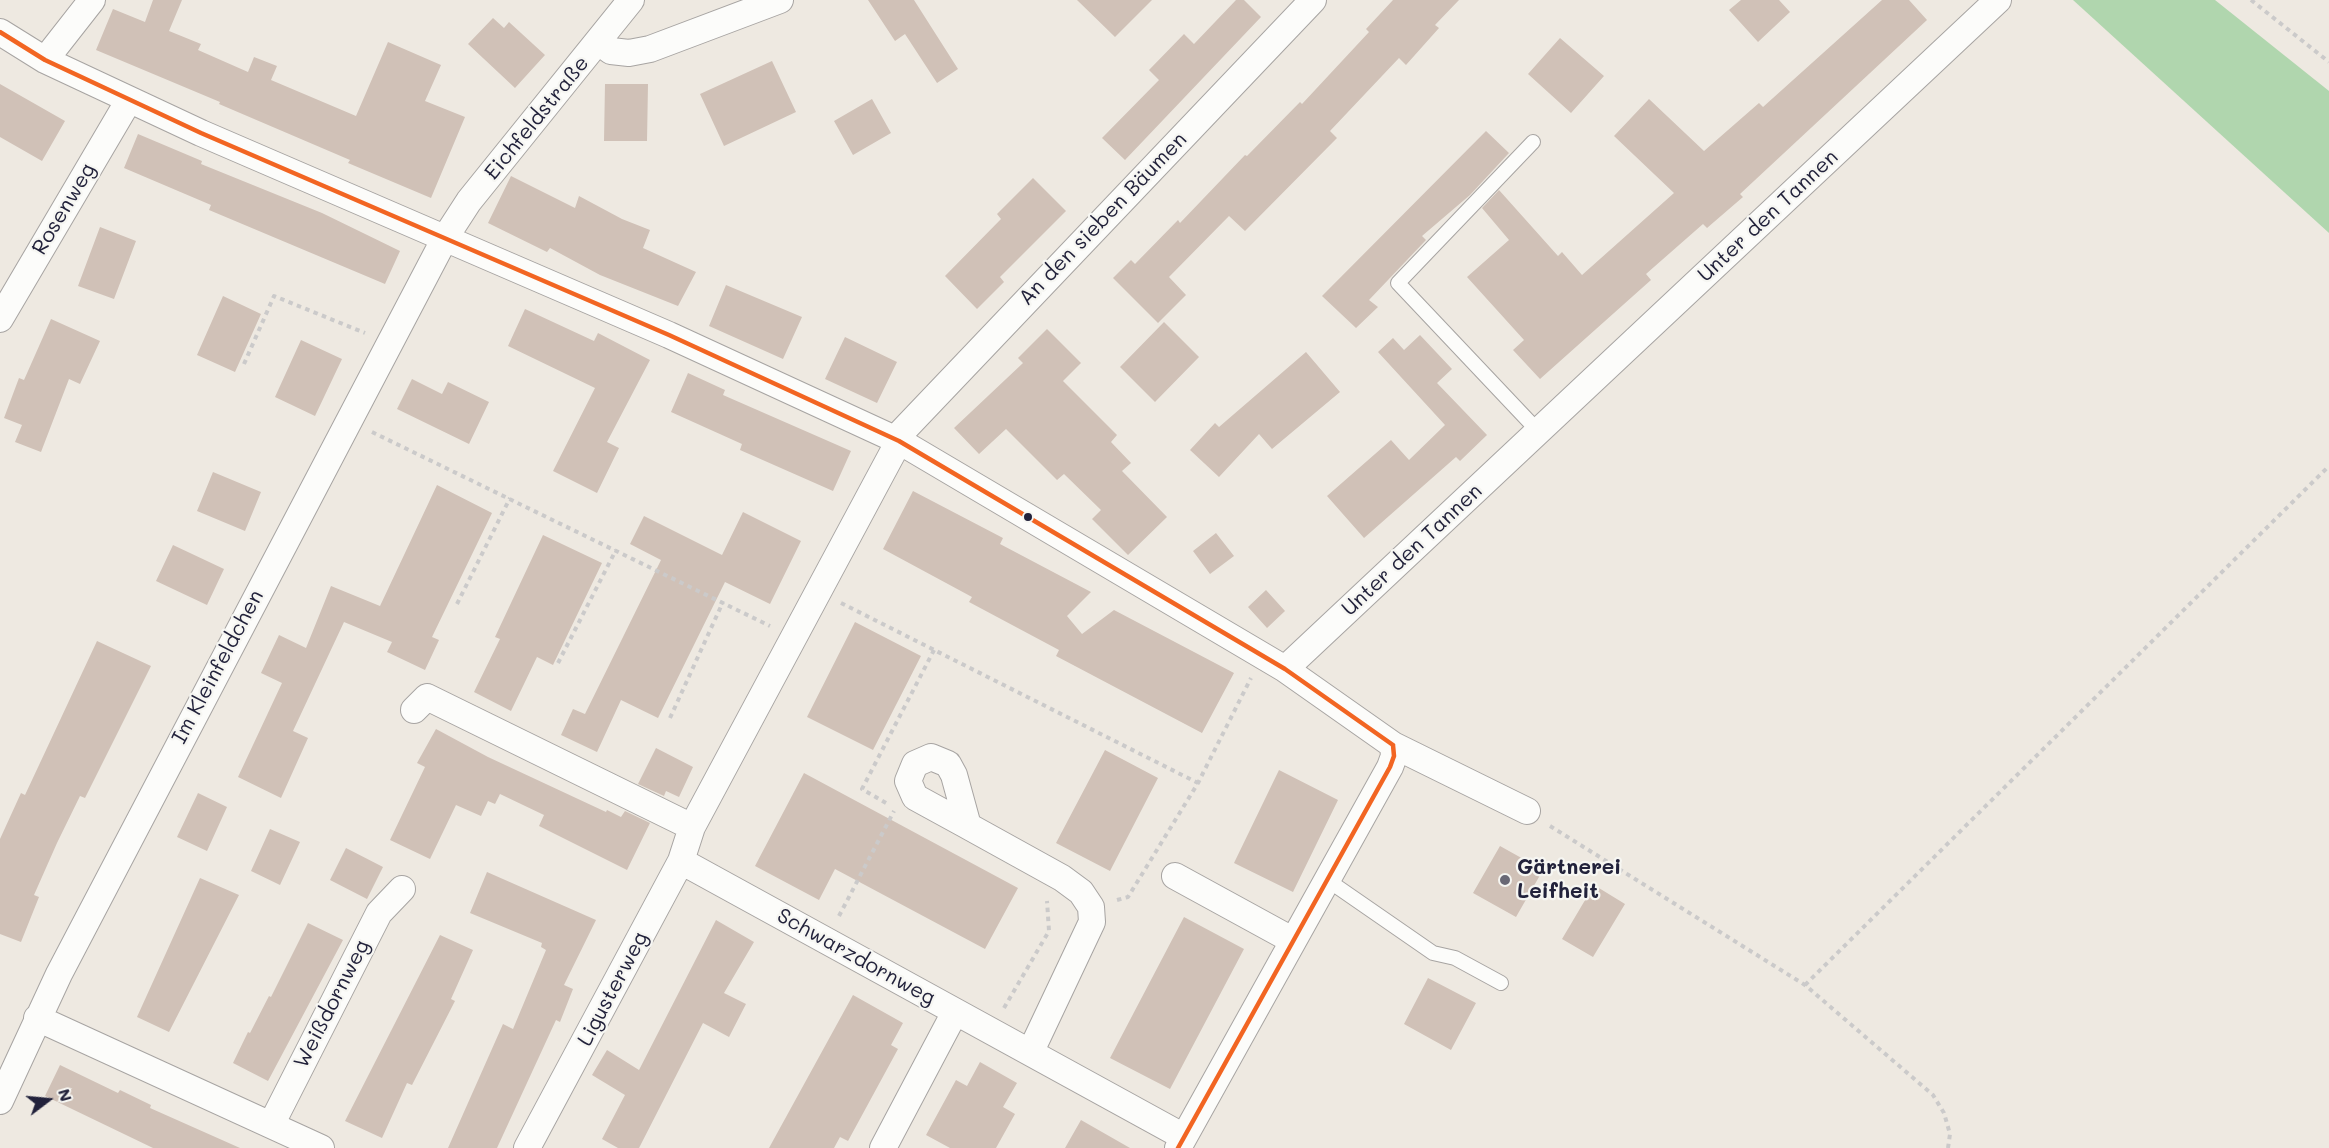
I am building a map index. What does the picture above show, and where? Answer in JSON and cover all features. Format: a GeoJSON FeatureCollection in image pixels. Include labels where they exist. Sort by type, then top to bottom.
{"type":"FeatureCollection","features":[{"type":"Feature","properties":{"kind":"street"},"geometry":{"type":"LineString","coordinates":[[45,60],[92,0]]}},
{"type":"Feature","properties":{"kind":"street","name":"Eichfeldstraße"},"geometry":{"type":"LineString","coordinates":[[445,238],[469,201],[631,0]]}},
{"type":"Feature","properties":{"kind":"street"},"geometry":{"type":"LineString","coordinates":[[599,42],[611,51],[629,53],[650,49],[780,0]]}},
{"type":"Feature","properties":{"kind":"street","name":"An den sieben Bäumen"},"geometry":{"type":"LineString","coordinates":[[897,440],[1313,0]]}},
{"type":"Feature","properties":{"kind":"street","name":"Unter den Tannen"},"geometry":{"type":"LineString","coordinates":[[1285,669],[1998,0]]}},
{"type":"Feature","properties":{"kind":"street"},"geometry":{"type":"LineString","coordinates":[[0,32],[45,60],[129,100],[669,335],[897,440],[1285,669],[1393,745],[1527,811]]}},
{"type":"Feature","properties":{"kind":"street","name":"Rosenweg"},"geometry":{"type":"LineString","coordinates":[[0,319],[129,100]]}},
{"type":"Feature","properties":{"kind":"street","name":"Im Kleinfeldchen"},"geometry":{"type":"LineString","coordinates":[[0,1101],[37,1018],[387,343],[445,238]]}},
{"type":"Feature","properties":{"kind":"street","name":"Ligusterweg"},"geometry":{"type":"LineString","coordinates":[[527,1148],[681,861],[692,827],[795,639],[897,440]]}},
{"type":"Feature","properties":{"kind":"street"},"geometry":{"type":"LineString","coordinates":[[414,710],[427,697],[692,827]]}},
{"type":"Feature","properties":{"kind":"street"},"geometry":{"type":"LineString","coordinates":[[1181,1142],[1390,767],[1394,756],[1393,745]]}},
{"type":"Feature","properties":{"kind":"street"},"geometry":{"type":"LineString","coordinates":[[968,826],[1062,878],[1081,892],[1091,907],[1092,922],[1031,1051]]}},
{"type":"Feature","properties":{"kind":"street","name":"Schwarzdornweg"},"geometry":{"type":"LineString","coordinates":[[681,861],[955,1012],[1031,1051],[1181,1142]]}},
{"type":"Feature","properties":{"kind":"street"},"geometry":{"type":"LineString","coordinates":[[1175,876],[1292,940]]}},
{"type":"Feature","properties":{"kind":"street","name":"Weißdornweg"},"geometry":{"type":"LineString","coordinates":[[271,1125],[379,913],[402,889]]}},
{"type":"Feature","properties":{"kind":"street"},"geometry":{"type":"LineString","coordinates":[[883,1148],[955,1012]]}},
{"type":"Feature","properties":{"kind":"street"},"geometry":{"type":"LineString","coordinates":[[37,1018],[321,1148]]}},
{"type":"Feature","properties":{"kind":"lane"},"geometry":{"type":"LineString","coordinates":[[1533,142],[1398,283],[1538,431]]}},
{"type":"Feature","properties":{"kind":"lane"},"geometry":{"type":"LineString","coordinates":[[1326,879],[1433,953],[1455,958],[1501,983]]}},
{"type":"Feature","properties":{"kind":"path"},"geometry":{"type":"LineString","coordinates":[[2251,0],[2329,62]]}},
{"type":"Feature","properties":{"kind":"path"},"geometry":{"type":"LineString","coordinates":[[244,364],[274,296],[387,343]]}},
{"type":"Feature","properties":{"kind":"path"},"geometry":{"type":"LineString","coordinates":[[348,419],[795,639]]}},
{"type":"Feature","properties":{"kind":"path"},"geometry":{"type":"LineString","coordinates":[[1805,985],[2329,466]]}},
{"type":"Feature","properties":{"kind":"path"},"geometry":{"type":"LineString","coordinates":[[457,604],[510,498]]}},
{"type":"Feature","properties":{"kind":"path"},"geometry":{"type":"LineString","coordinates":[[558,663],[616,550]]}},
{"type":"Feature","properties":{"kind":"path"},"geometry":{"type":"LineString","coordinates":[[819,593],[1198,783]]}},
{"type":"Feature","properties":{"kind":"path"},"geometry":{"type":"LineString","coordinates":[[670,718],[723,602]]}},
{"type":"Feature","properties":{"kind":"path"},"geometry":{"type":"LineString","coordinates":[[905,814],[862,789],[934,650]]}},
{"type":"Feature","properties":{"kind":"path"},"geometry":{"type":"LineString","coordinates":[[1091,907],[1128,897],[1198,783],[1261,656]]}},
{"type":"Feature","properties":{"kind":"path"},"geometry":{"type":"LineString","coordinates":[[826,940],[895,808]]}},
{"type":"Feature","properties":{"kind":"path"},"geometry":{"type":"LineString","coordinates":[[1527,811],[1805,985],[1933,1095],[1944,1113],[1950,1134],[1948,1148]]}},
{"type":"Feature","properties":{"kind":"path"},"geometry":{"type":"LineString","coordinates":[[991,1030],[1049,931],[1049,906],[1044,893]]}},
{"type":"Feature","properties":{"kind":"green space"},"geometry":{"type":"Polygon","coordinates":[[[2073,0],[2215,0],[2329,91],[2329,233],[2073,0]]]}},
{"type":"Feature","properties":{"kind":"building"},"geometry":{"type":"Polygon","coordinates":[[[153,0],[182,0],[169,31],[201,44],[198,50],[248,72],[254,57],[277,66],[271,80],[356,116],[388,42],[441,65],[425,101],[465,117],[431,198],[348,163],[350,160],[219,104],[220,102],[96,50],[113,9],[145,22],[153,0]]]}},
{"type":"Feature","properties":{"kind":"building"},"geometry":{"type":"Polygon","coordinates":[[[868,0],[914,0],[958,69],[937,83],[905,34],[895,41],[868,0]]]}},
{"type":"Feature","properties":{"kind":"building"},"geometry":{"type":"Polygon","coordinates":[[[1077,0],[1152,0],[1115,37],[1077,0]]]}},
{"type":"Feature","properties":{"kind":"building"},"geometry":{"type":"Polygon","coordinates":[[[1236,0],[1244,0],[1261,17],[1125,160],[1102,138],[1159,80],[1149,70],[1184,34],[1194,44],[1236,0]]]}},
{"type":"Feature","properties":{"kind":"building"},"geometry":{"type":"Polygon","coordinates":[[[1393,0],[1459,0],[1435,25],[1439,28],[1406,65],[1399,58],[1330,131],[1337,138],[1245,231],[1229,216],[1169,277],[1186,295],[1158,323],[1113,278],[1131,260],[1135,264],[1178,220],[1180,223],[1245,155],[1247,156],[1300,102],[1302,104],[1369,32],[1366,29],[1393,0]]]}},
{"type":"Feature","properties":{"kind":"building"},"geometry":{"type":"Polygon","coordinates":[[[1741,0],[1779,0],[1790,12],[1758,42],[1729,10],[1741,0]]]}},
{"type":"Feature","properties":{"kind":"building"},"geometry":{"type":"Polygon","coordinates":[[[1882,0],[1909,0],[1927,20],[1740,194],[1743,197],[1707,228],[1703,224],[1646,274],[1651,280],[1540,379],[1513,350],[1524,340],[1467,277],[1509,240],[1482,208],[1499,190],[1558,256],[1562,252],[1582,275],[1674,193],[1614,136],[1649,99],[1704,151],[1759,103],[1763,107],[1882,0]]]}},
{"type":"Feature","properties":{"kind":"building"},"geometry":{"type":"Polygon","coordinates":[[[493,18],[504,28],[509,22],[545,55],[515,88],[468,44],[493,18]]]}},
{"type":"Feature","properties":{"kind":"building"},"geometry":{"type":"Polygon","coordinates":[[[1560,38],[1604,76],[1571,113],[1528,74],[1560,38]]]}},
{"type":"Feature","properties":{"kind":"building"},"geometry":{"type":"Polygon","coordinates":[[[772,61],[796,112],[724,146],[700,94],[772,61]]]}},
{"type":"Feature","properties":{"kind":"building"},"geometry":{"type":"Polygon","coordinates":[[[0,84],[65,121],[42,161],[0,137],[0,84]]]}},
{"type":"Feature","properties":{"kind":"building"},"geometry":{"type":"Polygon","coordinates":[[[605,84],[648,84],[647,141],[604,141],[605,84]]]}},
{"type":"Feature","properties":{"kind":"building"},"geometry":{"type":"Polygon","coordinates":[[[872,99],[891,133],[853,155],[834,121],[872,99]]]}},
{"type":"Feature","properties":{"kind":"building"},"geometry":{"type":"Polygon","coordinates":[[[1486,131],[1509,153],[1470,195],[1422,236],[1426,240],[1369,300],[1378,307],[1356,328],[1322,296],[1486,131]]]}},
{"type":"Feature","properties":{"kind":"building"},"geometry":{"type":"Polygon","coordinates":[[[138,134],[202,161],[201,164],[322,213],[400,251],[385,284],[209,210],[211,205],[124,168],[138,134]]]}},
{"type":"Feature","properties":{"kind":"building"},"geometry":{"type":"Polygon","coordinates":[[[511,176],[575,208],[579,196],[622,219],[650,230],[643,248],[696,272],[678,306],[600,275],[550,248],[547,252],[488,223],[511,176]]]}},
{"type":"Feature","properties":{"kind":"building"},"geometry":{"type":"Polygon","coordinates":[[[1033,178],[1066,211],[1000,277],[1004,282],[977,309],[945,276],[1001,219],[997,214],[1033,178]]]}},
{"type":"Feature","properties":{"kind":"building"},"geometry":{"type":"Polygon","coordinates":[[[100,227],[136,241],[114,299],[78,286],[100,227]]]}},
{"type":"Feature","properties":{"kind":"building"},"geometry":{"type":"Polygon","coordinates":[[[726,285],[802,317],[783,359],[709,326],[726,285]]]}},
{"type":"Feature","properties":{"kind":"building"},"geometry":{"type":"Polygon","coordinates":[[[223,296],[261,314],[235,372],[197,355],[223,296]]]}},
{"type":"Feature","properties":{"kind":"building"},"geometry":{"type":"Polygon","coordinates":[[[525,309],[594,341],[598,333],[650,360],[607,442],[619,448],[597,493],[553,471],[595,388],[508,346],[525,309]]]}},
{"type":"Feature","properties":{"kind":"building"},"geometry":{"type":"Polygon","coordinates":[[[51,319],[100,341],[80,384],[69,379],[41,452],[15,442],[22,425],[4,418],[19,378],[24,380],[51,319]]]}},
{"type":"Feature","properties":{"kind":"building"},"geometry":{"type":"Polygon","coordinates":[[[1164,322],[1199,357],[1155,402],[1120,367],[1164,322]]]}},
{"type":"Feature","properties":{"kind":"building"},"geometry":{"type":"Polygon","coordinates":[[[1047,329],[1081,363],[1063,381],[1117,435],[1111,442],[1131,463],[1122,471],[1167,517],[1128,555],[1092,519],[1101,510],[1064,474],[1057,480],[1006,429],[979,454],[954,428],[1023,363],[1018,358],[1047,329]]]}},
{"type":"Feature","properties":{"kind":"building"},"geometry":{"type":"Polygon","coordinates":[[[1420,335],[1452,369],[1437,383],[1487,435],[1460,461],[1456,457],[1364,538],[1327,496],[1391,440],[1409,460],[1445,425],[1378,352],[1393,338],[1404,350],[1420,335]]]}},
{"type":"Feature","properties":{"kind":"building"},"geometry":{"type":"Polygon","coordinates":[[[845,337],[897,362],[877,403],[825,379],[845,337]]]}},
{"type":"Feature","properties":{"kind":"building"},"geometry":{"type":"Polygon","coordinates":[[[301,340],[342,359],[315,416],[275,397],[301,340]]]}},
{"type":"Feature","properties":{"kind":"building"},"geometry":{"type":"Polygon","coordinates":[[[1306,352],[1340,392],[1272,449],[1259,434],[1219,477],[1190,450],[1215,423],[1219,427],[1306,352]]]}},
{"type":"Feature","properties":{"kind":"building"},"geometry":{"type":"Polygon","coordinates":[[[688,373],[725,390],[723,395],[851,451],[833,491],[740,450],[742,444],[671,412],[688,373]]]}},
{"type":"Feature","properties":{"kind":"building"},"geometry":{"type":"Polygon","coordinates":[[[412,379],[442,394],[448,382],[489,402],[469,444],[397,409],[412,379]]]}},
{"type":"Feature","properties":{"kind":"building"},"geometry":{"type":"Polygon","coordinates":[[[213,472],[261,492],[245,531],[197,511],[213,472]]]}},
{"type":"Feature","properties":{"kind":"building"},"geometry":{"type":"Polygon","coordinates":[[[437,485],[492,513],[432,637],[439,640],[425,670],[387,652],[392,642],[344,622],[293,731],[308,738],[281,798],[238,777],[282,683],[261,673],[279,635],[306,648],[331,586],[380,606],[437,485]]]}},
{"type":"Feature","properties":{"kind":"building"},"geometry":{"type":"Polygon","coordinates":[[[913,491],[1003,538],[1000,544],[1091,592],[1067,616],[1082,634],[1114,610],[1234,673],[1202,733],[1056,656],[1059,650],[969,602],[972,597],[883,549],[913,491]]]}},
{"type":"Feature","properties":{"kind":"building"},"geometry":{"type":"Polygon","coordinates":[[[743,512],[801,541],[770,604],[725,582],[658,718],[621,700],[597,752],[561,735],[573,709],[585,714],[661,560],[630,544],[644,516],[722,555],[743,512]]]}},
{"type":"Feature","properties":{"kind":"building"},"geometry":{"type":"Polygon","coordinates":[[[1216,533],[1234,556],[1210,574],[1193,551],[1216,533]]]}},
{"type":"Feature","properties":{"kind":"building"},"geometry":{"type":"Polygon","coordinates":[[[543,535],[602,563],[553,665],[537,657],[511,711],[474,692],[500,639],[495,637],[543,535]]]}},
{"type":"Feature","properties":{"kind":"building"},"geometry":{"type":"Polygon","coordinates":[[[173,545],[224,569],[207,605],[156,581],[173,545]]]}},
{"type":"Feature","properties":{"kind":"building"},"geometry":{"type":"Polygon","coordinates":[[[1266,590],[1285,611],[1267,628],[1248,607],[1266,590]]]}},
{"type":"Feature","properties":{"kind":"building"},"geometry":{"type":"Polygon","coordinates":[[[855,622],[921,656],[873,750],[807,717],[855,622]]]}},
{"type":"Feature","properties":{"kind":"building"},"geometry":{"type":"Polygon","coordinates":[[[97,641],[151,666],[85,798],[80,796],[57,843],[34,895],[39,897],[21,942],[0,934],[0,839],[21,793],[25,795],[97,641]]]}},
{"type":"Feature","properties":{"kind":"building"},"geometry":{"type":"Polygon","coordinates":[[[436,729],[488,757],[606,812],[607,810],[621,817],[625,811],[650,823],[627,870],[539,826],[544,815],[500,794],[495,804],[488,801],[481,816],[456,805],[430,859],[390,840],[425,767],[417,763],[436,729]]]}},
{"type":"Feature","properties":{"kind":"building"},"geometry":{"type":"Polygon","coordinates":[[[656,748],[693,767],[679,797],[666,791],[664,796],[638,784],[656,748]]]}},
{"type":"Feature","properties":{"kind":"building"},"geometry":{"type":"Polygon","coordinates":[[[1105,750],[1158,778],[1110,871],[1056,843],[1105,750]]]}},
{"type":"Feature","properties":{"kind":"building"},"geometry":{"type":"Polygon","coordinates":[[[1279,770],[1338,800],[1293,892],[1234,863],[1279,770]]]}},
{"type":"Feature","properties":{"kind":"building"},"geometry":{"type":"Polygon","coordinates":[[[804,773],[1018,888],[985,949],[835,869],[819,900],[755,866],[804,773]]]}},
{"type":"Feature","properties":{"kind":"building"},"geometry":{"type":"Polygon","coordinates":[[[198,793],[227,807],[207,851],[177,837],[198,793]]]}},
{"type":"Feature","properties":{"kind":"building"},"geometry":{"type":"Polygon","coordinates":[[[270,829],[300,842],[280,885],[251,871],[270,829]]]}},
{"type":"Feature","properties":{"kind":"building"},"geometry":{"type":"Polygon","coordinates":[[[1500,846],[1543,870],[1516,917],[1473,893],[1500,846]]]}},
{"type":"Feature","properties":{"kind":"building"},"geometry":{"type":"Polygon","coordinates":[[[346,848],[383,867],[367,899],[330,880],[346,848]]]}},
{"type":"Feature","properties":{"kind":"building"},"geometry":{"type":"Polygon","coordinates":[[[487,872],[596,920],[564,985],[573,989],[560,1022],[556,1020],[497,1148],[448,1148],[503,1024],[513,1029],[546,950],[541,947],[542,943],[470,913],[487,872]]]}},
{"type":"Feature","properties":{"kind":"building"},"geometry":{"type":"Polygon","coordinates":[[[200,878],[239,895],[169,1032],[137,1017],[200,878]]]}},
{"type":"Feature","properties":{"kind":"building"},"geometry":{"type":"Polygon","coordinates":[[[1594,885],[1625,904],[1593,957],[1562,939],[1594,885]]]}},
{"type":"Feature","properties":{"kind":"building"},"geometry":{"type":"Polygon","coordinates":[[[1184,917],[1244,949],[1170,1089],[1110,1058],[1184,917]]]}},
{"type":"Feature","properties":{"kind":"building"},"geometry":{"type":"Polygon","coordinates":[[[716,920],[754,942],[724,993],[746,1004],[729,1037],[703,1023],[639,1148],[618,1148],[602,1139],[625,1095],[592,1075],[607,1050],[639,1070],[716,920]]]}},
{"type":"Feature","properties":{"kind":"building"},"geometry":{"type":"Polygon","coordinates":[[[308,923],[343,940],[268,1081],[233,1063],[248,1032],[250,1033],[269,996],[271,997],[308,923]]]}},
{"type":"Feature","properties":{"kind":"building"},"geometry":{"type":"Polygon","coordinates":[[[440,935],[473,950],[451,999],[455,1001],[412,1085],[407,1083],[382,1138],[345,1121],[440,935]]]}},
{"type":"Feature","properties":{"kind":"building"},"geometry":{"type":"Polygon","coordinates":[[[1428,978],[1476,1003],[1451,1050],[1404,1024],[1428,978]]]}},
{"type":"Feature","properties":{"kind":"building"},"geometry":{"type":"Polygon","coordinates":[[[853,995],[903,1023],[891,1045],[898,1049],[848,1141],[840,1137],[834,1148],[769,1148],[853,995]]]}},
{"type":"Feature","properties":{"kind":"building"},"geometry":{"type":"Polygon","coordinates":[[[980,1062],[1017,1083],[1003,1107],[1015,1114],[996,1148],[950,1148],[926,1135],[956,1080],[967,1086],[980,1062]]]}},
{"type":"Feature","properties":{"kind":"building"},"geometry":{"type":"Polygon","coordinates":[[[60,1065],[118,1093],[120,1090],[151,1105],[150,1108],[240,1148],[153,1148],[45,1096],[60,1065]]]}},
{"type":"Feature","properties":{"kind":"building"},"geometry":{"type":"Polygon","coordinates":[[[1081,1120],[1130,1148],[1065,1148],[1081,1120]]]}},
{"type":"Feature","properties":{"kind":"transit line"},"geometry":{"type":"LineString","coordinates":[[0,32],[45,60],[201,133],[669,335],[899,441],[1285,669],[1393,745]]}},
{"type":"Feature","properties":{"kind":"transit line"},"geometry":{"type":"LineString","coordinates":[[1178,1148],[1390,767],[1394,756],[1393,745]]}},
{"type":"Feature","properties":{"kind":"place","name":"Gärtnerei Leifheit"},"geometry":{"type":"Point","coordinates":[1505,880]}}]}
